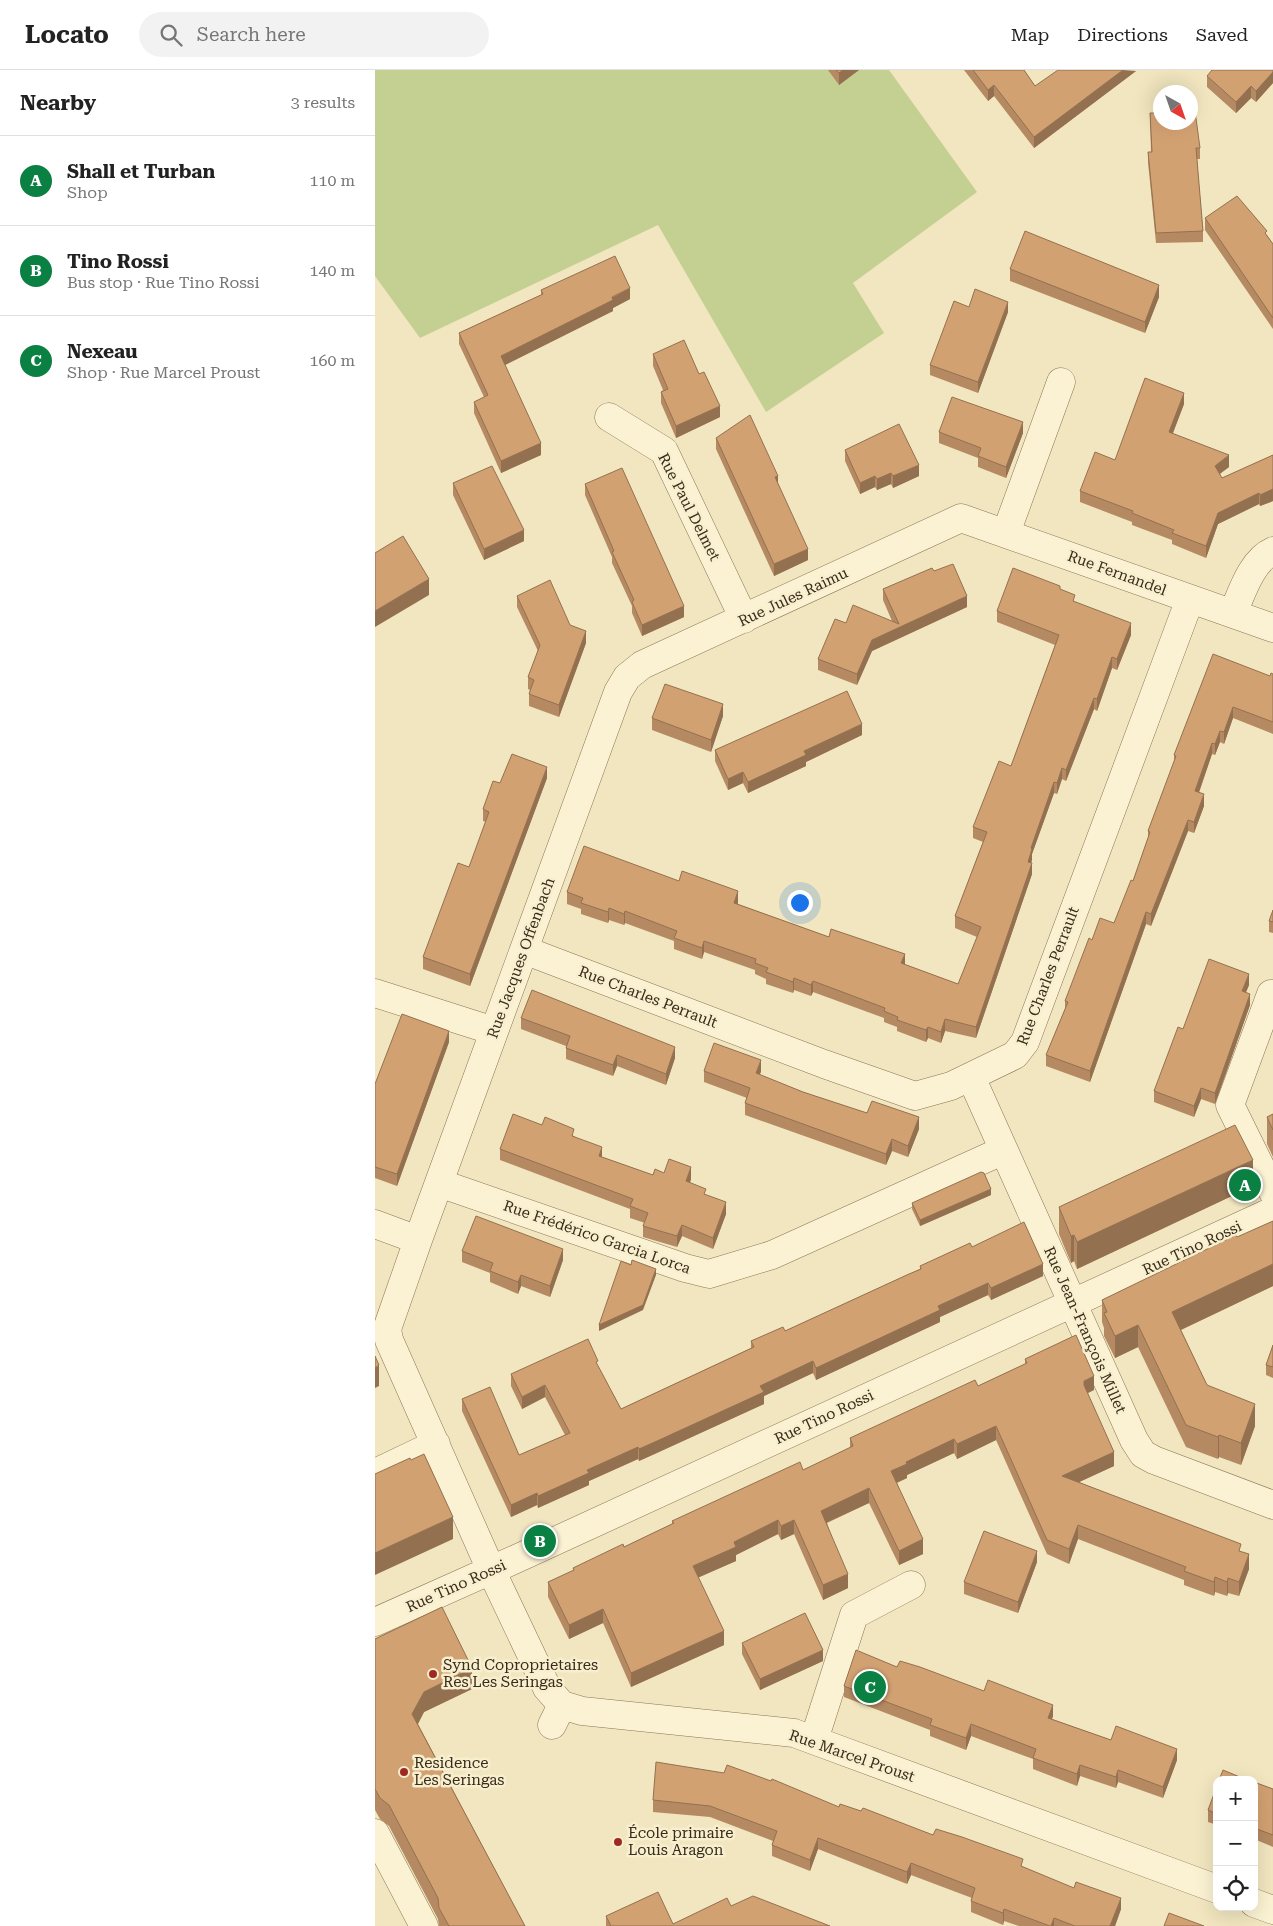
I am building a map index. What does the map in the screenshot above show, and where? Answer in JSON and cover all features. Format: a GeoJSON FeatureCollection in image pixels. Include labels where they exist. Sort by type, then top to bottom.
{"type":"FeatureCollection","features":[{"type":"Feature","properties":{"kind":"street"},"geometry":{"type":"LineString","coordinates":[[1006,533],[1061,382]]}},
{"type":"Feature","properties":{"kind":"street","name":"Rue Paul Delmet"},"geometry":{"type":"LineString","coordinates":[[609,417],[664,451],[744,619]]}},
{"type":"Feature","properties":{"kind":"street","name":"Rue Fernandel"},"geometry":{"type":"LineString","coordinates":[[961,518],[1273,628]]}},
{"type":"Feature","properties":{"kind":"street","name":"Rue Jules Raimu"},"geometry":{"type":"LineString","coordinates":[[627,678],[642,665],[961,518]]}},
{"type":"Feature","properties":{"kind":"street"},"geometry":{"type":"LineString","coordinates":[[1233,613],[1247,580],[1267,554],[1273,551]]}},
{"type":"Feature","properties":{"kind":"street","name":"Rue Charles Perrault"},"geometry":{"type":"LineString","coordinates":[[524,950],[824,1064],[915,1096],[951,1086],[1015,1056],[1025,1042],[1190,599]]}},
{"type":"Feature","properties":{"kind":"street","name":"Rue Jacques Offenbach"},"geometry":{"type":"LineString","coordinates":[[491,1570],[389,1340],[387,1329],[618,692],[627,678]]}},
{"type":"Feature","properties":{"kind":"street"},"geometry":{"type":"LineString","coordinates":[[375,993],[494,1031]]}},
{"type":"Feature","properties":{"kind":"street"},"geometry":{"type":"LineString","coordinates":[[1271,994],[1230,1105],[1273,1192]]}},
{"type":"Feature","properties":{"kind":"street","name":"Rue Jean-François Millet"},"geometry":{"type":"LineString","coordinates":[[971,1077],[1002,1151],[1074,1303],[1134,1440],[1143,1454],[1154,1460],[1273,1505]]}},
{"type":"Feature","properties":{"kind":"street","name":"Rue Frédérico Garcia Lorca"},"geometry":{"type":"LineString","coordinates":[[439,1183],[685,1268],[709,1274],[772,1255],[1002,1151]]}},
{"type":"Feature","properties":{"kind":"street","name":"Rue Tino Rossi"},"geometry":{"type":"LineString","coordinates":[[375,1622],[1273,1212]]}},
{"type":"Feature","properties":{"kind":"street"},"geometry":{"type":"LineString","coordinates":[[375,1224],[418,1240]]}},
{"type":"Feature","properties":{"kind":"street"},"geometry":{"type":"LineString","coordinates":[[375,1473],[436,1444]]}},
{"type":"Feature","properties":{"kind":"street","name":"Rue Marcel Proust"},"geometry":{"type":"LineString","coordinates":[[491,1570],[547,1688],[557,1715],[582,1710],[794,1733],[1213,1888]]}},
{"type":"Feature","properties":{"kind":"street"},"geometry":{"type":"LineString","coordinates":[[814,1740],[854,1615],[911,1586]]}},
{"type":"Feature","properties":{"kind":"street"},"geometry":{"type":"LineString","coordinates":[[375,1833],[424,1926]]}},
{"type":"Feature","properties":{"kind":"street"},"geometry":{"type":"LineString","coordinates":[[1258,1904],[1273,1910]]}},
{"type":"Feature","properties":{"kind":"green space"},"geometry":{"type":"Polygon","coordinates":[[[375,70],[889,70],[977,192],[853,283],[884,333],[766,412],[658,225],[420,338],[375,276],[375,70]]]}},
{"type":"Feature","properties":{"kind":"building"},"geometry":{"type":"Polygon","coordinates":[[[973,70],[1024,70],[1035,86],[1058,70],[1123,70],[1034,137],[994,85],[988,90],[973,70]]]}},
{"type":"Feature","properties":{"kind":"building"},"geometry":{"type":"Polygon","coordinates":[[[1212,70],[1273,70],[1273,72],[1256,91],[1251,86],[1236,102],[1207,76],[1212,70]]]}},
{"type":"Feature","properties":{"kind":"building"},"geometry":{"type":"Polygon","coordinates":[[[1150,113],[1153,113],[1153,130],[1198,130],[1200,148],[1196,148],[1203,231],[1156,233],[1148,152],[1152,152],[1150,113]]]}},
{"type":"Feature","properties":{"kind":"building"},"geometry":{"type":"Polygon","coordinates":[[[1237,196],[1267,231],[1265,233],[1273,244],[1273,318],[1205,218],[1237,196]]]}},
{"type":"Feature","properties":{"kind":"building"},"geometry":{"type":"Polygon","coordinates":[[[1025,231],[1159,285],[1145,322],[1010,269],[1025,231]]]}},
{"type":"Feature","properties":{"kind":"building"},"geometry":{"type":"Polygon","coordinates":[[[615,256],[630,288],[612,297],[613,300],[501,356],[541,443],[501,461],[474,402],[488,395],[459,333],[543,294],[541,290],[615,256]]]}},
{"type":"Feature","properties":{"kind":"building"},"geometry":{"type":"Polygon","coordinates":[[[975,289],[1008,302],[978,382],[930,365],[954,301],[969,307],[975,289]]]}},
{"type":"Feature","properties":{"kind":"building"},"geometry":{"type":"Polygon","coordinates":[[[684,340],[699,374],[704,372],[720,406],[676,426],[661,392],[668,389],[653,354],[684,340]]]}},
{"type":"Feature","properties":{"kind":"building"},"geometry":{"type":"Polygon","coordinates":[[[1145,378],[1184,393],[1169,432],[1229,455],[1215,466],[1222,478],[1273,455],[1273,489],[1260,495],[1259,493],[1218,513],[1206,546],[1172,533],[1174,530],[1132,513],[1133,511],[1080,491],[1095,452],[1115,460],[1145,378]]]}},
{"type":"Feature","properties":{"kind":"building"},"geometry":{"type":"Polygon","coordinates":[[[952,397],[1023,422],[1006,467],[978,456],[981,448],[939,432],[952,397]]]}},
{"type":"Feature","properties":{"kind":"building"},"geometry":{"type":"Polygon","coordinates":[[[750,415],[778,476],[775,477],[808,549],[774,564],[716,438],[750,415]]]}},
{"type":"Feature","properties":{"kind":"building"},"geometry":{"type":"Polygon","coordinates":[[[899,424],[919,465],[893,476],[891,473],[877,479],[875,476],[860,483],[845,450],[899,424]]]}},
{"type":"Feature","properties":{"kind":"building"},"geometry":{"type":"Polygon","coordinates":[[[492,466],[524,530],[484,549],[453,483],[492,466]]]}},
{"type":"Feature","properties":{"kind":"building"},"geometry":{"type":"Polygon","coordinates":[[[622,468],[684,606],[642,625],[632,602],[634,600],[612,552],[614,551],[585,484],[622,468]]]}},
{"type":"Feature","properties":{"kind":"building"},"geometry":{"type":"Polygon","coordinates":[[[403,536],[429,579],[375,611],[375,553],[403,536]]]}},
{"type":"Feature","properties":{"kind":"building"},"geometry":{"type":"Polygon","coordinates":[[[953,564],[967,596],[872,640],[857,674],[818,659],[835,619],[846,623],[853,605],[899,624],[883,589],[932,568],[934,571],[953,564]]]}},
{"type":"Feature","properties":{"kind":"building"},"geometry":{"type":"Polygon","coordinates":[[[1013,568],[1060,586],[1060,589],[1075,595],[1073,601],[1131,623],[1117,659],[1112,657],[1097,699],[1094,698],[1066,770],[1062,768],[1057,783],[1054,782],[1031,848],[1028,862],[1032,863],[976,1027],[945,1019],[941,1032],[928,1027],[926,1030],[897,1020],[898,1017],[884,1011],[885,1008],[813,981],[811,985],[794,978],[793,982],[766,972],[768,968],[755,963],[756,959],[704,941],[702,948],[674,938],[677,931],[625,911],[624,914],[609,908],[608,912],[581,903],[583,898],[567,892],[584,846],[679,881],[682,871],[738,891],[734,903],[829,937],[831,929],[905,954],[901,963],[958,984],[981,927],[955,916],[987,832],[973,827],[999,761],[1011,766],[1059,635],[997,611],[1013,568]]]}},
{"type":"Feature","properties":{"kind":"building"},"geometry":{"type":"Polygon","coordinates":[[[550,580],[570,625],[586,631],[559,705],[529,694],[534,680],[528,677],[540,645],[517,596],[550,580]]]}},
{"type":"Feature","properties":{"kind":"building"},"geometry":{"type":"Polygon","coordinates":[[[1213,654],[1270,676],[1271,673],[1273,674],[1273,722],[1233,707],[1224,732],[1220,731],[1215,744],[1212,743],[1195,791],[1204,794],[1194,822],[1188,820],[1151,914],[1146,912],[1090,1071],[1046,1055],[1068,1002],[1065,1001],[1089,938],[1092,940],[1100,918],[1114,923],[1131,880],[1133,881],[1150,832],[1148,831],[1176,756],[1174,755],[1213,654]]]}},
{"type":"Feature","properties":{"kind":"building"},"geometry":{"type":"Polygon","coordinates":[[[665,684],[723,704],[711,740],[652,718],[665,684]]]}},
{"type":"Feature","properties":{"kind":"building"},"geometry":{"type":"Polygon","coordinates":[[[847,691],[862,724],[804,751],[806,755],[748,782],[743,772],[728,779],[715,750],[847,691]]]}},
{"type":"Feature","properties":{"kind":"building"},"geometry":{"type":"Polygon","coordinates":[[[512,754],[547,767],[470,974],[423,957],[458,863],[469,867],[489,812],[483,809],[493,781],[500,783],[512,754]]]}},
{"type":"Feature","properties":{"kind":"building"},"geometry":{"type":"Polygon","coordinates":[[[1273,910],[1273,922],[1269,921],[1273,910]]]}},
{"type":"Feature","properties":{"kind":"building"},"geometry":{"type":"Polygon","coordinates":[[[1209,959],[1249,974],[1242,991],[1250,994],[1215,1093],[1201,1088],[1194,1106],[1154,1091],[1178,1027],[1183,1029],[1209,959]]]}},
{"type":"Feature","properties":{"kind":"building"},"geometry":{"type":"Polygon","coordinates":[[[532,990],[675,1047],[666,1074],[617,1055],[613,1065],[566,1048],[570,1036],[521,1018],[532,990]]]}},
{"type":"Feature","properties":{"kind":"building"},"geometry":{"type":"Polygon","coordinates":[[[402,1014],[449,1031],[397,1174],[375,1167],[375,1084],[402,1014]]]}},
{"type":"Feature","properties":{"kind":"building"},"geometry":{"type":"Polygon","coordinates":[[[714,1043],[761,1060],[756,1073],[803,1092],[867,1113],[872,1101],[919,1117],[908,1146],[892,1139],[886,1154],[745,1103],[750,1088],[704,1071],[714,1043]]]}},
{"type":"Feature","properties":{"kind":"building"},"geometry":{"type":"Polygon","coordinates":[[[513,1114],[542,1125],[545,1117],[574,1129],[572,1136],[602,1147],[599,1156],[653,1175],[655,1169],[664,1173],[669,1159],[691,1167],[686,1181],[706,1189],[704,1194],[726,1202],[713,1238],[682,1225],[677,1236],[643,1226],[648,1213],[630,1206],[633,1199],[500,1149],[513,1114]]]}},
{"type":"Feature","properties":{"kind":"building"},"geometry":{"type":"Polygon","coordinates":[[[1273,1114],[1273,1130],[1267,1117],[1273,1114]]]}},
{"type":"Feature","properties":{"kind":"building"},"geometry":{"type":"Polygon","coordinates":[[[1235,1125],[1253,1160],[1077,1242],[1074,1235],[1071,1236],[1059,1207],[1235,1125]]]}},
{"type":"Feature","properties":{"kind":"building"},"geometry":{"type":"Polygon","coordinates":[[[981,1172],[984,1173],[991,1189],[920,1220],[912,1203],[981,1172]]]}},
{"type":"Feature","properties":{"kind":"building"},"geometry":{"type":"Polygon","coordinates":[[[476,1216],[563,1249],[550,1286],[521,1275],[518,1282],[490,1271],[493,1263],[462,1251],[476,1216]]]}},
{"type":"Feature","properties":{"kind":"building"},"geometry":{"type":"Polygon","coordinates":[[[1273,1221],[1273,1264],[1172,1312],[1207,1385],[1255,1404],[1241,1443],[1186,1425],[1138,1325],[1115,1336],[1104,1313],[1107,1312],[1102,1300],[1236,1235],[1237,1237],[1273,1221]]]}},
{"type":"Feature","properties":{"kind":"building"},"geometry":{"type":"Polygon","coordinates":[[[1024,1222],[1043,1264],[991,1288],[988,1283],[938,1306],[940,1310],[816,1368],[813,1361],[760,1386],[764,1392],[639,1449],[638,1447],[587,1470],[589,1473],[538,1496],[537,1493],[511,1505],[462,1399],[490,1387],[519,1455],[570,1433],[545,1385],[522,1397],[511,1374],[588,1339],[598,1361],[596,1362],[621,1409],[754,1347],[751,1341],[783,1327],[785,1331],[921,1269],[920,1266],[970,1243],[972,1247],[1024,1222]]]}},
{"type":"Feature","properties":{"kind":"building"},"geometry":{"type":"Polygon","coordinates":[[[632,1260],[656,1269],[643,1305],[599,1325],[621,1261],[631,1265],[632,1260]]]}},
{"type":"Feature","properties":{"kind":"building"},"geometry":{"type":"Polygon","coordinates":[[[1076,1335],[1094,1376],[1084,1381],[1084,1385],[1114,1452],[1062,1476],[1241,1544],[1239,1551],[1249,1554],[1239,1582],[1228,1578],[1227,1582],[1215,1577],[1214,1582],[1184,1571],[1186,1567],[1078,1525],[1069,1549],[1047,1540],[996,1426],[957,1444],[954,1439],[891,1471],[923,1539],[899,1551],[869,1488],[821,1511],[848,1574],[823,1585],[794,1520],[781,1526],[778,1520],[734,1542],[736,1547],[693,1566],[724,1631],[631,1673],[603,1609],[569,1625],[548,1582],[623,1544],[624,1547],[674,1523],[672,1521],[800,1462],[803,1470],[853,1446],[850,1438],[975,1380],[978,1386],[1027,1363],[1025,1359],[1076,1335]]]}},
{"type":"Feature","properties":{"kind":"building"},"geometry":{"type":"Polygon","coordinates":[[[1273,1345],[1273,1367],[1266,1365],[1273,1345]]]}},
{"type":"Feature","properties":{"kind":"building"},"geometry":{"type":"Polygon","coordinates":[[[375,1356],[379,1365],[375,1368],[375,1356]]]}},
{"type":"Feature","properties":{"kind":"building"},"geometry":{"type":"Polygon","coordinates":[[[424,1454],[453,1517],[375,1553],[375,1474],[410,1458],[411,1460],[424,1454]]]}},
{"type":"Feature","properties":{"kind":"building"},"geometry":{"type":"Polygon","coordinates":[[[984,1531],[1037,1551],[1018,1602],[964,1582],[984,1531]]]}},
{"type":"Feature","properties":{"kind":"building","name":"Residence Les Seringas"},"geometry":{"type":"Polygon","coordinates":[[[442,1607],[472,1668],[424,1692],[412,1714],[525,1926],[449,1926],[439,1908],[438,1898],[389,1805],[380,1798],[375,1789],[375,1639],[442,1607]]]}},
{"type":"Feature","properties":{"kind":"building"},"geometry":{"type":"Polygon","coordinates":[[[805,1613],[823,1650],[760,1679],[742,1643],[805,1613]]]}},
{"type":"Feature","properties":{"kind":"building"},"geometry":{"type":"Polygon","coordinates":[[[856,1650],[897,1667],[900,1661],[984,1691],[988,1680],[1053,1705],[1048,1718],[1111,1740],[1116,1726],[1177,1749],[1163,1787],[1118,1770],[1116,1777],[1080,1765],[1077,1774],[1033,1758],[1036,1749],[971,1724],[966,1738],[930,1725],[932,1719],[844,1686],[856,1650]]]}},
{"type":"Feature","properties":{"kind":"building"},"geometry":{"type":"Polygon","coordinates":[[[656,1762],[724,1773],[727,1765],[771,1781],[772,1779],[839,1807],[840,1804],[861,1811],[863,1808],[933,1835],[936,1829],[962,1837],[1023,1859],[1021,1866],[1074,1888],[1076,1882],[1121,1898],[1110,1926],[1075,1926],[1054,1918],[1050,1926],[1004,1909],[1003,1913],[971,1901],[975,1888],[911,1863],[907,1872],[818,1838],[810,1860],[772,1845],[777,1831],[710,1806],[653,1800],[656,1762]]]}},
{"type":"Feature","properties":{"kind":"building"},"geometry":{"type":"Polygon","coordinates":[[[1223,1770],[1237,1776],[1221,1776],[1223,1770]]]}},
{"type":"Feature","properties":{"kind":"building"},"geometry":{"type":"Polygon","coordinates":[[[1258,1783],[1273,1789],[1273,1835],[1258,1829],[1258,1783]]]}},
{"type":"Feature","properties":{"kind":"building"},"geometry":{"type":"Polygon","coordinates":[[[1213,1797],[1213,1812],[1208,1810],[1213,1797]]]}},
{"type":"Feature","properties":{"kind":"building"},"geometry":{"type":"Polygon","coordinates":[[[658,1892],[673,1924],[727,1898],[731,1906],[753,1896],[830,1926],[611,1926],[606,1916],[658,1892]]]}},
{"type":"Feature","properties":{"kind":"building"},"geometry":{"type":"Polygon","coordinates":[[[1169,1913],[1204,1926],[1164,1926],[1169,1913]]]}},
{"type":"Feature","properties":{"kind":"place","name":"Shall et Turban"},"geometry":{"type":"Point","coordinates":[1245,1185]}},
{"type":"Feature","properties":{"kind":"place","name":"Tino Rossi"},"geometry":{"type":"Point","coordinates":[540,1541]}},
{"type":"Feature","properties":{"kind":"place","name":"Synd Coproprietaires Res Les Seringas"},"geometry":{"type":"Point","coordinates":[433,1674]}},
{"type":"Feature","properties":{"kind":"place","name":"Nexeau"},"geometry":{"type":"Point","coordinates":[870,1687]}},
{"type":"Feature","properties":{"kind":"place","name":"Residence Les Seringas"},"geometry":{"type":"Point","coordinates":[404,1772]}},
{"type":"Feature","properties":{"kind":"place","name":"École primaire Louis Aragon"},"geometry":{"type":"Point","coordinates":[618,1842]}}]}
